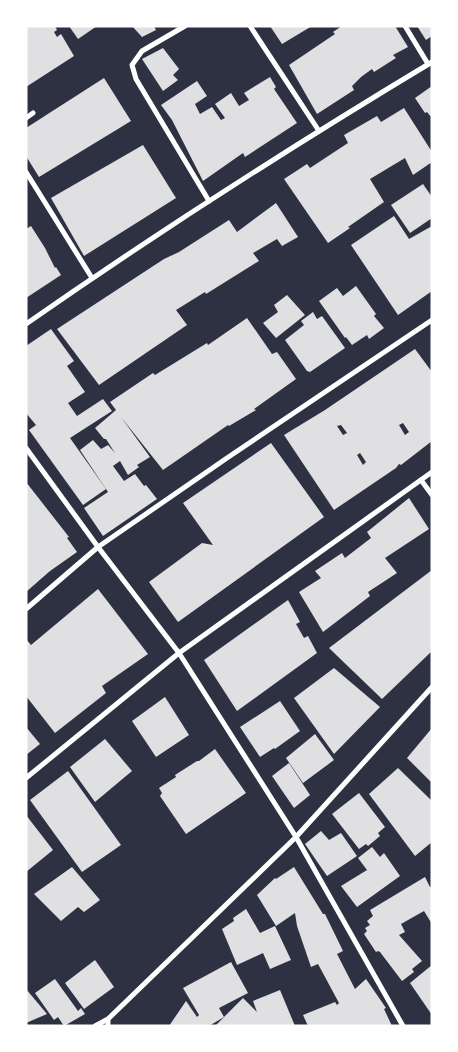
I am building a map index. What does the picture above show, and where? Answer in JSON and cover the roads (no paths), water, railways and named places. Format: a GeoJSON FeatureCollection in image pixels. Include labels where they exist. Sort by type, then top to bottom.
{"type":"FeatureCollection","features":[{"type":"Feature","properties":{"kind":"street"},"geometry":{"type":"LineString","coordinates":[[185,26],[142,51],[132,65],[136,79],[209,202]]}},
{"type":"Feature","properties":{"kind":"street"},"geometry":{"type":"LineString","coordinates":[[250,26],[319,131]]}},
{"type":"Feature","properties":{"kind":"street"},"geometry":{"type":"LineString","coordinates":[[26,324],[92,278],[209,202],[319,131],[430,63],[405,26]]}},
{"type":"Feature","properties":{"kind":"street"},"geometry":{"type":"LineString","coordinates":[[26,118],[33,113]]}},
{"type":"Feature","properties":{"kind":"street"},"geometry":{"type":"LineString","coordinates":[[26,172],[92,278]]}},
{"type":"Feature","properties":{"kind":"street"},"geometry":{"type":"LineString","coordinates":[[26,609],[98,547],[432,320]]}},
{"type":"Feature","properties":{"kind":"street"},"geometry":{"type":"LineString","coordinates":[[26,448],[98,547],[179,653],[296,837],[403,1026]]}},
{"type":"Feature","properties":{"kind":"street"},"geometry":{"type":"LineString","coordinates":[[26,778],[179,653],[432,472]]}},
{"type":"Feature","properties":{"kind":"street"},"geometry":{"type":"LineString","coordinates":[[421,480],[432,495]]}},
{"type":"Feature","properties":{"kind":"street"},"geometry":{"type":"LineString","coordinates":[[95,1026],[108,1019],[296,837],[432,687]]}},
{"type":"Feature","properties":{"kind":"street"},"geometry":{"type":"LineString","coordinates":[[108,1019],[108,1026]]}}]}
